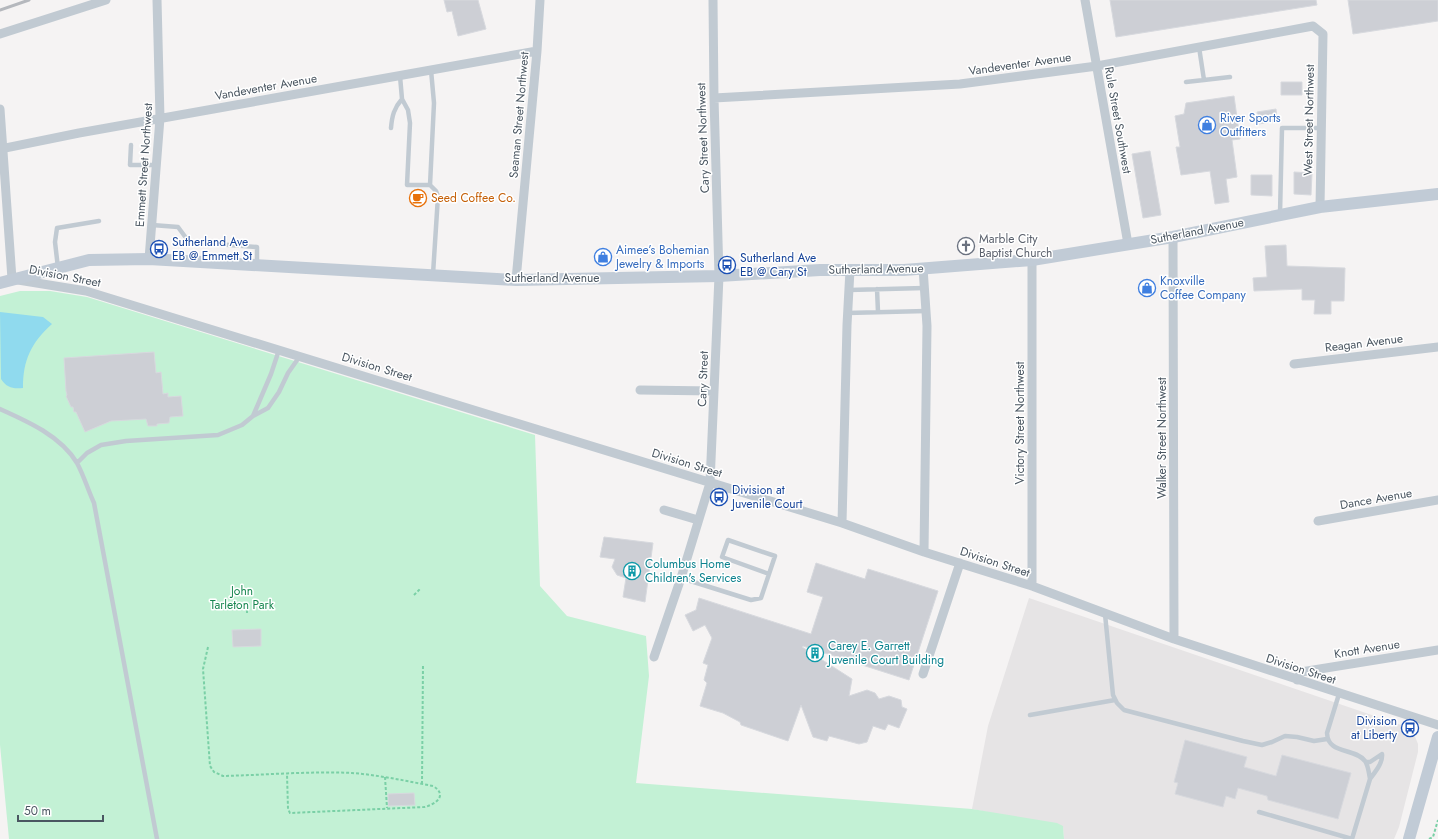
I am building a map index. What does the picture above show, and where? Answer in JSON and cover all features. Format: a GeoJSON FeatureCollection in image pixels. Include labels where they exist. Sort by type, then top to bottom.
{"type":"FeatureCollection","features":[{"type":"Feature","properties":{"kind":"street"},"geometry":{"type":"LineString","coordinates":[[0,34],[106,0]]}},
{"type":"Feature","properties":{"kind":"street","name":"Emmett Street Northwest"},"geometry":{"type":"LineString","coordinates":[[150,260],[160,118],[157,0]]}},
{"type":"Feature","properties":{"kind":"street","name":"Seaman Street Northwest"},"geometry":{"type":"LineString","coordinates":[[516,280],[537,51],[540,0]]}},
{"type":"Feature","properties":{"kind":"street","name":"Cary Street Northwest"},"geometry":{"type":"LineString","coordinates":[[713,0],[719,276]]}},
{"type":"Feature","properties":{"kind":"street","name":"Rule Street Southwest"},"geometry":{"type":"LineString","coordinates":[[1085,0],[1128,244]]}},
{"type":"Feature","properties":{"kind":"street","name":"Vandeventer Avenue"},"geometry":{"type":"LineString","coordinates":[[714,98],[960,84],[1097,66],[1313,26],[1323,34]]}},
{"type":"Feature","properties":{"kind":"street","name":"West Street Northwest"},"geometry":{"type":"LineString","coordinates":[[1320,207],[1323,34]]}},
{"type":"Feature","properties":{"kind":"street","name":"Vandeventer Avenue"},"geometry":{"type":"LineString","coordinates":[[1,148],[160,118],[537,51]]}},
{"type":"Feature","properties":{"kind":"street"},"geometry":{"type":"LineString","coordinates":[[0,109],[1,148],[12,279]]}},
{"type":"Feature","properties":{"kind":"street","name":"Sutherland Avenue"},"geometry":{"type":"LineString","coordinates":[[0,283],[89,260],[150,260],[258,265],[516,280],[719,276],[924,268],[1032,260],[1173,237],[1320,207],[1438,194]]}},
{"type":"Feature","properties":{"kind":"street","name":"Walker Street Northwest"},"geometry":{"type":"LineString","coordinates":[[1173,237],[1174,639]]}},
{"type":"Feature","properties":{"kind":"street","name":"Victory Street Northwest"},"geometry":{"type":"LineString","coordinates":[[1032,260],[1032,586]]}},
{"type":"Feature","properties":{"kind":"street"},"geometry":{"type":"LineString","coordinates":[[924,268],[927,326],[924,552]]}},
{"type":"Feature","properties":{"kind":"street"},"geometry":{"type":"LineString","coordinates":[[842,523],[850,270]]}},
{"type":"Feature","properties":{"kind":"street","name":"Cary Street"},"geometry":{"type":"LineString","coordinates":[[654,657],[681,578],[710,483],[719,276]]}},
{"type":"Feature","properties":{"kind":"street","name":"Division Street"},"geometry":{"type":"LineString","coordinates":[[12,279],[86,291],[842,523],[924,552],[1032,586],[1174,639],[1299,676],[1339,694],[1438,726]]}},
{"type":"Feature","properties":{"kind":"street","name":"Reagan Avenue"},"geometry":{"type":"LineString","coordinates":[[1294,364],[1438,347]]}},
{"type":"Feature","properties":{"kind":"street"},"geometry":{"type":"LineString","coordinates":[[640,390],[714,391]]}},
{"type":"Feature","properties":{"kind":"street","name":"Dance Avenue"},"geometry":{"type":"LineString","coordinates":[[1318,521],[1438,500]]}},
{"type":"Feature","properties":{"kind":"street"},"geometry":{"type":"LineString","coordinates":[[664,510],[698,520]]}},
{"type":"Feature","properties":{"kind":"street"},"geometry":{"type":"LineString","coordinates":[[923,674],[960,563]]}},
{"type":"Feature","properties":{"kind":"street","name":"Knott Avenue"},"geometry":{"type":"LineString","coordinates":[[1299,676],[1438,650]]}},
{"type":"Feature","properties":{"kind":"street"},"geometry":{"type":"LineString","coordinates":[[1409,839],[1438,737]]}},
{"type":"Feature","properties":{"kind":"lane"},"geometry":{"type":"LineString","coordinates":[[1199,47],[1204,80]]}},
{"type":"Feature","properties":{"kind":"lane"},"geometry":{"type":"LineString","coordinates":[[430,185],[434,103],[431,70]]}},
{"type":"Feature","properties":{"kind":"lane"},"geometry":{"type":"LineString","coordinates":[[400,76],[402,99],[408,110],[410,123],[407,185],[430,185],[436,191],[438,196],[433,275]]}},
{"type":"Feature","properties":{"kind":"lane"},"geometry":{"type":"LineString","coordinates":[[1186,82],[1230,76]]}},
{"type":"Feature","properties":{"kind":"lane"},"geometry":{"type":"LineString","coordinates":[[391,128],[394,110],[402,99]]}},
{"type":"Feature","properties":{"kind":"lane"},"geometry":{"type":"LineString","coordinates":[[1280,216],[1282,128],[1321,128]]}},
{"type":"Feature","properties":{"kind":"lane"},"geometry":{"type":"LineString","coordinates":[[131,145],[130,165],[157,165]]}},
{"type":"Feature","properties":{"kind":"lane"},"geometry":{"type":"LineString","coordinates":[[58,268],[55,242],[57,228],[99,221]]}},
{"type":"Feature","properties":{"kind":"lane"},"geometry":{"type":"LineString","coordinates":[[152,225],[178,227],[188,242],[257,247],[258,265]]}},
{"type":"Feature","properties":{"kind":"lane"},"geometry":{"type":"LineString","coordinates":[[849,290],[924,288]]}},
{"type":"Feature","properties":{"kind":"lane"},"geometry":{"type":"LineString","coordinates":[[877,289],[878,312]]}},
{"type":"Feature","properties":{"kind":"lane"},"geometry":{"type":"LineString","coordinates":[[848,313],[926,311]]}},
{"type":"Feature","properties":{"kind":"lane"},"geometry":{"type":"LineString","coordinates":[[253,416],[269,380],[278,350]]}},
{"type":"Feature","properties":{"kind":"lane"},"geometry":{"type":"LineString","coordinates":[[76,463],[87,453],[101,445],[126,441],[218,435],[242,425],[253,416],[268,408],[279,392],[288,373],[300,356]]}},
{"type":"Feature","properties":{"kind":"lane"},"geometry":{"type":"LineString","coordinates":[[0,409],[24,419],[58,440],[76,463],[94,503],[156,839]]}},
{"type":"Feature","properties":{"kind":"lane"},"geometry":{"type":"LineString","coordinates":[[681,578],[751,600],[761,598],[769,574],[775,556],[728,540],[722,557],[769,574]]}},
{"type":"Feature","properties":{"kind":"lane"},"geometry":{"type":"LineString","coordinates":[[1105,614],[1112,695],[1124,710],[1262,745],[1285,736],[1314,741],[1327,739]]}},
{"type":"Feature","properties":{"kind":"lane"},"geometry":{"type":"LineString","coordinates":[[1339,694],[1327,733],[1327,739],[1331,745],[1362,758],[1366,762],[1370,779]]}},
{"type":"Feature","properties":{"kind":"lane"},"geometry":{"type":"LineString","coordinates":[[1030,715],[1116,700]]}},
{"type":"Feature","properties":{"kind":"lane"},"geometry":{"type":"LineString","coordinates":[[1259,812],[1352,839],[1370,779],[1382,758],[1382,754],[1370,762],[1366,762]]}},
{"type":"Feature","properties":{"kind":"path"},"geometry":{"type":"LineString","coordinates":[[414,595],[420,589]]}},
{"type":"Feature","properties":{"kind":"path"},"geometry":{"type":"LineString","coordinates":[[247,605],[247,614]]}},
{"type":"Feature","properties":{"kind":"path"},"geometry":{"type":"LineString","coordinates":[[208,647],[202,669],[210,766],[214,772],[223,776],[287,774],[352,773],[385,777],[433,786],[438,789],[440,793],[437,802],[425,807],[290,813],[288,809],[287,774]]}},
{"type":"Feature","properties":{"kind":"path"},"geometry":{"type":"LineString","coordinates":[[422,784],[423,664]]}},
{"type":"Feature","properties":{"kind":"path"},"geometry":{"type":"LineString","coordinates":[[385,777],[387,808]]}},
{"type":"Feature","properties":{"kind":"path"},"geometry":{"type":"LineString","coordinates":[[1430,839],[1433,837],[1438,820]]}},
{"type":"Feature","properties":{"kind":"shaded area"},"geometry":{"type":"Polygon","coordinates":[[[1029,598],[1401,725],[1414,734],[1418,744],[1418,752],[1399,827],[1394,839],[1064,839],[1063,827],[972,809],[988,726],[1029,598]]]}},
{"type":"Feature","properties":{"kind":"green space","name":"John Tarleton Park"},"geometry":{"type":"Polygon","coordinates":[[[20,291],[50,291],[87,297],[535,435],[540,586],[567,616],[646,636],[649,676],[636,783],[972,809],[1057,823],[1063,826],[1064,839],[9,839],[0,745],[0,296],[20,291]]]}},
{"type":"Feature","properties":{"kind":"water"},"geometry":{"type":"Polygon","coordinates":[[[0,312],[43,317],[52,324],[39,338],[30,353],[23,378],[23,388],[10,387],[1,379],[0,312]]]}},
{"type":"Feature","properties":{"kind":"building"},"geometry":{"type":"Polygon","coordinates":[[[444,0],[478,0],[486,29],[458,36],[452,11],[447,12],[444,0]]]}},
{"type":"Feature","properties":{"kind":"building"},"geometry":{"type":"Polygon","coordinates":[[[1110,0],[1316,0],[1317,5],[1116,37],[1110,0]]]}},
{"type":"Feature","properties":{"kind":"building"},"geometry":{"type":"Polygon","coordinates":[[[1348,0],[1438,0],[1438,21],[1353,34],[1348,0]]]}},
{"type":"Feature","properties":{"kind":"building"},"geometry":{"type":"Polygon","coordinates":[[[1281,82],[1302,82],[1302,95],[1281,95],[1281,82]]]}},
{"type":"Feature","properties":{"kind":"building"},"geometry":{"type":"Polygon","coordinates":[[[1234,96],[1240,139],[1232,140],[1237,177],[1226,179],[1229,202],[1215,204],[1210,171],[1181,175],[1176,147],[1180,147],[1175,116],[1184,114],[1186,103],[1234,96]]]}},
{"type":"Feature","properties":{"kind":"building"},"geometry":{"type":"Polygon","coordinates":[[[1276,109],[1277,121],[1259,124],[1257,112],[1276,109]]]}},
{"type":"Feature","properties":{"kind":"building"},"geometry":{"type":"Polygon","coordinates":[[[1150,151],[1161,215],[1143,218],[1132,154],[1150,151]]]}},
{"type":"Feature","properties":{"kind":"building"},"geometry":{"type":"Polygon","coordinates":[[[1294,172],[1312,173],[1311,195],[1294,194],[1294,172]]]}},
{"type":"Feature","properties":{"kind":"building"},"geometry":{"type":"Polygon","coordinates":[[[1251,175],[1272,175],[1272,196],[1251,195],[1251,175]]]}},
{"type":"Feature","properties":{"kind":"building"},"geometry":{"type":"Polygon","coordinates":[[[1286,245],[1287,266],[1345,268],[1344,301],[1331,301],[1331,314],[1314,314],[1315,300],[1302,300],[1302,289],[1254,291],[1253,278],[1267,277],[1265,246],[1286,245]]]}},
{"type":"Feature","properties":{"kind":"building"},"geometry":{"type":"Polygon","coordinates":[[[154,352],[156,373],[161,372],[163,394],[168,393],[168,397],[181,396],[183,416],[170,417],[169,423],[157,424],[157,426],[148,426],[146,419],[111,421],[85,432],[76,412],[74,412],[73,407],[71,407],[66,396],[64,358],[154,352]]]}},
{"type":"Feature","properties":{"kind":"building","name":"Columbus Home Children's Services"},"geometry":{"type":"Polygon","coordinates":[[[604,537],[653,543],[645,602],[623,597],[626,578],[617,575],[612,567],[615,559],[600,557],[604,537]]]}},
{"type":"Feature","properties":{"kind":"building","name":"Carey E. Garrett Juvenile Court Building"},"geometry":{"type":"Polygon","coordinates":[[[816,563],[865,579],[868,569],[938,591],[909,680],[803,646],[802,647],[852,679],[849,696],[867,690],[875,693],[879,699],[889,696],[901,700],[902,707],[907,709],[899,728],[888,724],[885,730],[873,726],[867,742],[859,744],[829,736],[827,741],[813,737],[801,705],[788,741],[741,725],[740,722],[723,713],[700,706],[707,683],[704,680],[708,665],[703,663],[712,638],[705,625],[693,631],[685,615],[696,610],[699,598],[811,634],[823,597],[807,592],[816,563]]]}},
{"type":"Feature","properties":{"kind":"building"},"geometry":{"type":"Polygon","coordinates":[[[261,629],[261,646],[233,647],[232,630],[261,629]]]}},
{"type":"Feature","properties":{"kind":"building"},"geometry":{"type":"Polygon","coordinates":[[[1185,740],[1247,757],[1244,767],[1276,776],[1282,755],[1351,773],[1338,819],[1268,800],[1267,796],[1238,788],[1235,799],[1226,796],[1223,807],[1175,794],[1178,783],[1174,782],[1185,740]]]}},
{"type":"Feature","properties":{"kind":"building"},"geometry":{"type":"Polygon","coordinates":[[[414,793],[415,805],[388,806],[388,794],[414,793]]]}},
{"type":"Feature","properties":{"kind":"railway"},"geometry":{"type":"LineString","coordinates":[[0,10],[29,0]]}},
{"type":"Feature","properties":{"kind":"place","name":"River Sports Outfitters"},"geometry":{"type":"Point","coordinates":[1207,125]}},
{"type":"Feature","properties":{"kind":"place","name":"Seed Coffee Co."},"geometry":{"type":"Point","coordinates":[418,198]}},
{"type":"Feature","properties":{"kind":"place","name":"Marble City Baptist Church"},"geometry":{"type":"Point","coordinates":[966,246]}},
{"type":"Feature","properties":{"kind":"place","name":"Sutherland Ave EB @ Emmett St"},"geometry":{"type":"Point","coordinates":[159,249]}},
{"type":"Feature","properties":{"kind":"place","name":"Aimee’s Bohemian Jewelry & Imports"},"geometry":{"type":"Point","coordinates":[603,257]}},
{"type":"Feature","properties":{"kind":"place","name":"Sutherland Ave EB @ Cary St"},"geometry":{"type":"Point","coordinates":[727,265]}},
{"type":"Feature","properties":{"kind":"place","name":"Knoxville Coffee Company"},"geometry":{"type":"Point","coordinates":[1147,288]}},
{"type":"Feature","properties":{"kind":"place","name":"Division at Juvenile Court"},"geometry":{"type":"Point","coordinates":[719,497]}},
{"type":"Feature","properties":{"kind":"place","name":"Columbus Home Children's Services"},"geometry":{"type":"Point","coordinates":[632,571]}},
{"type":"Feature","properties":{"kind":"place","name":"Carey E. Garrett Juvenile Court Building"},"geometry":{"type":"Point","coordinates":[815,653]}},
{"type":"Feature","properties":{"kind":"place","name":"Division at Liberty"},"geometry":{"type":"Point","coordinates":[1410,728]}}]}
